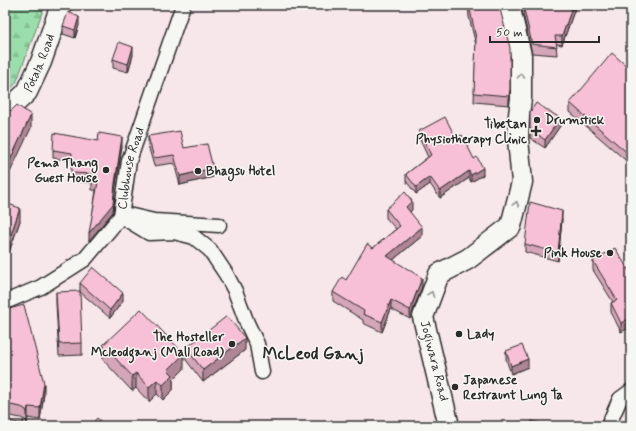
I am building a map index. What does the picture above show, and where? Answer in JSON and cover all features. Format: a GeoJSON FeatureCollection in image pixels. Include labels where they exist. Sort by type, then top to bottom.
{"type":"FeatureCollection","features":[{"type":"Feature","properties":{"kind":"street","name":"Potala Road"},"geometry":{"type":"LineString","coordinates":[[5,113],[27,92],[41,62],[61,5]]}},
{"type":"Feature","properties":{"kind":"street","name":"Clubhouse Road"},"geometry":{"type":"LineString","coordinates":[[5,302],[41,287],[85,259],[122,215],[129,161],[183,5]]}},
{"type":"Feature","properties":{"kind":"street","name":"Jogiwara Road"},"geometry":{"type":"LineString","coordinates":[[450,426],[423,317],[439,274],[468,259],[511,226],[522,182],[518,139],[521,98],[521,55],[509,5]]}},
{"type":"Feature","properties":{"kind":"street"},"geometry":{"type":"LineString","coordinates":[[122,215],[154,221],[219,225]]}},
{"type":"Feature","properties":{"kind":"street"},"geometry":{"type":"LineString","coordinates":[[122,215],[148,233],[174,232],[194,236],[210,250],[235,291],[257,344],[262,372]]}},
{"type":"Feature","properties":{"kind":"street"},"geometry":{"type":"LineString","coordinates":[[608,426],[620,399],[631,391]]}},
{"type":"Feature","properties":{"kind":"green space"},"geometry":{"type":"Polygon","coordinates":[[[5,5],[45,5],[16,83],[5,95],[5,5]]]}},
{"type":"Feature","properties":{"kind":"building"},"geometry":{"type":"Polygon","coordinates":[[[469,5],[499,5],[510,48],[509,96],[474,93],[476,38],[469,5]]]}},
{"type":"Feature","properties":{"kind":"building"},"geometry":{"type":"Polygon","coordinates":[[[523,5],[573,5],[562,36],[555,36],[557,47],[532,44],[523,5]]]}},
{"type":"Feature","properties":{"kind":"building"},"geometry":{"type":"Polygon","coordinates":[[[68,12],[79,17],[75,30],[63,26],[68,12]]]}},
{"type":"Feature","properties":{"kind":"building"},"geometry":{"type":"Polygon","coordinates":[[[119,42],[133,47],[128,64],[113,59],[119,42]]]}},
{"type":"Feature","properties":{"kind":"building"},"geometry":{"type":"Polygon","coordinates":[[[612,53],[631,70],[631,156],[570,103],[612,53]]]}},
{"type":"Feature","properties":{"kind":"building"},"geometry":{"type":"Polygon","coordinates":[[[536,103],[560,118],[545,140],[530,129],[530,112],[536,103]]]}},
{"type":"Feature","properties":{"kind":"building"},"geometry":{"type":"Polygon","coordinates":[[[17,105],[31,115],[5,171],[5,112],[8,112],[17,105]]]}},
{"type":"Feature","properties":{"kind":"building"},"geometry":{"type":"Polygon","coordinates":[[[445,117],[456,138],[462,135],[474,159],[477,157],[483,168],[471,175],[469,171],[440,191],[430,177],[416,187],[406,174],[431,155],[419,131],[445,117]]]}},
{"type":"Feature","properties":{"kind":"building"},"geometry":{"type":"Polygon","coordinates":[[[180,131],[184,148],[207,144],[213,168],[180,176],[174,155],[154,158],[148,136],[180,131]]]}},
{"type":"Feature","properties":{"kind":"building"},"geometry":{"type":"Polygon","coordinates":[[[54,133],[98,141],[99,133],[122,137],[113,204],[89,233],[98,182],[92,182],[93,174],[71,173],[72,153],[53,150],[54,133]]]}},
{"type":"Feature","properties":{"kind":"building"},"geometry":{"type":"Polygon","coordinates":[[[405,192],[412,201],[406,207],[422,227],[387,256],[422,278],[410,310],[391,300],[382,322],[363,314],[364,311],[333,292],[342,277],[346,280],[367,244],[373,248],[400,226],[386,209],[405,192]]]}},
{"type":"Feature","properties":{"kind":"building"},"geometry":{"type":"Polygon","coordinates":[[[530,202],[562,211],[558,253],[525,244],[530,202]]]}},
{"type":"Feature","properties":{"kind":"building"},"geometry":{"type":"Polygon","coordinates":[[[5,203],[20,208],[9,240],[5,239],[5,203]]]}},
{"type":"Feature","properties":{"kind":"building"},"geometry":{"type":"Polygon","coordinates":[[[631,229],[631,236],[628,234],[631,229]]]}},
{"type":"Feature","properties":{"kind":"building"},"geometry":{"type":"Polygon","coordinates":[[[615,248],[631,274],[631,313],[629,314],[631,318],[621,323],[611,303],[617,300],[593,261],[615,248]]]}},
{"type":"Feature","properties":{"kind":"building"},"geometry":{"type":"Polygon","coordinates":[[[93,267],[123,293],[110,310],[80,283],[93,267]]]}},
{"type":"Feature","properties":{"kind":"building"},"geometry":{"type":"Polygon","coordinates":[[[80,291],[82,343],[59,344],[56,292],[80,291]]]}},
{"type":"Feature","properties":{"kind":"building"},"geometry":{"type":"Polygon","coordinates":[[[24,305],[44,383],[40,408],[28,407],[27,412],[21,407],[5,404],[5,310],[24,305]]]}},
{"type":"Feature","properties":{"kind":"building"},"geometry":{"type":"Polygon","coordinates":[[[141,309],[184,354],[168,370],[173,375],[163,385],[157,380],[149,387],[136,373],[132,376],[103,345],[141,309]]]}},
{"type":"Feature","properties":{"kind":"building"},"geometry":{"type":"Polygon","coordinates":[[[227,316],[245,338],[203,370],[186,348],[227,316]]]}},
{"type":"Feature","properties":{"kind":"building"},"geometry":{"type":"Polygon","coordinates":[[[522,345],[528,359],[511,366],[506,351],[522,345]]]}},
{"type":"Feature","properties":{"kind":"building"},"geometry":{"type":"Polygon","coordinates":[[[97,418],[106,426],[90,426],[97,418]]]}},
{"type":"Feature","properties":{"kind":"building"},"geometry":{"type":"Polygon","coordinates":[[[5,420],[18,423],[24,421],[23,426],[5,426],[5,420]]]}},
{"type":"Feature","properties":{"kind":"building"},"geometry":{"type":"Polygon","coordinates":[[[532,421],[550,426],[530,426],[532,421]]]}},
{"type":"Feature","properties":{"kind":"place","name":"Drumstick"},"geometry":{"type":"Point","coordinates":[537,120]}},
{"type":"Feature","properties":{"kind":"place","name":"Tibetan Physiotherapy Clinic"},"geometry":{"type":"Point","coordinates":[536,131]}},
{"type":"Feature","properties":{"kind":"place","name":"Pema Thang Guest House"},"geometry":{"type":"Point","coordinates":[106,170]}},
{"type":"Feature","properties":{"kind":"place","name":"Bhagsu Hotel"},"geometry":{"type":"Point","coordinates":[198,171]}},
{"type":"Feature","properties":{"kind":"place","name":"Pink House"},"geometry":{"type":"Point","coordinates":[610,253]}},
{"type":"Feature","properties":{"kind":"place","name":"Lady"},"geometry":{"type":"Point","coordinates":[459,334]}},
{"type":"Feature","properties":{"kind":"place","name":"The Hosteller Mcleodganj (Mall Road)"},"geometry":{"type":"Point","coordinates":[232,344]}},
{"type":"Feature","properties":{"kind":"place","name":"Japanese Restraunt Lung Ta"},"geometry":{"type":"Point","coordinates":[455,387]}},
{"type":"Feature","properties":{"kind":"district","name":"McLeod Ganj"},"geometry":{"type":"Point","coordinates":[313,354]}}]}
